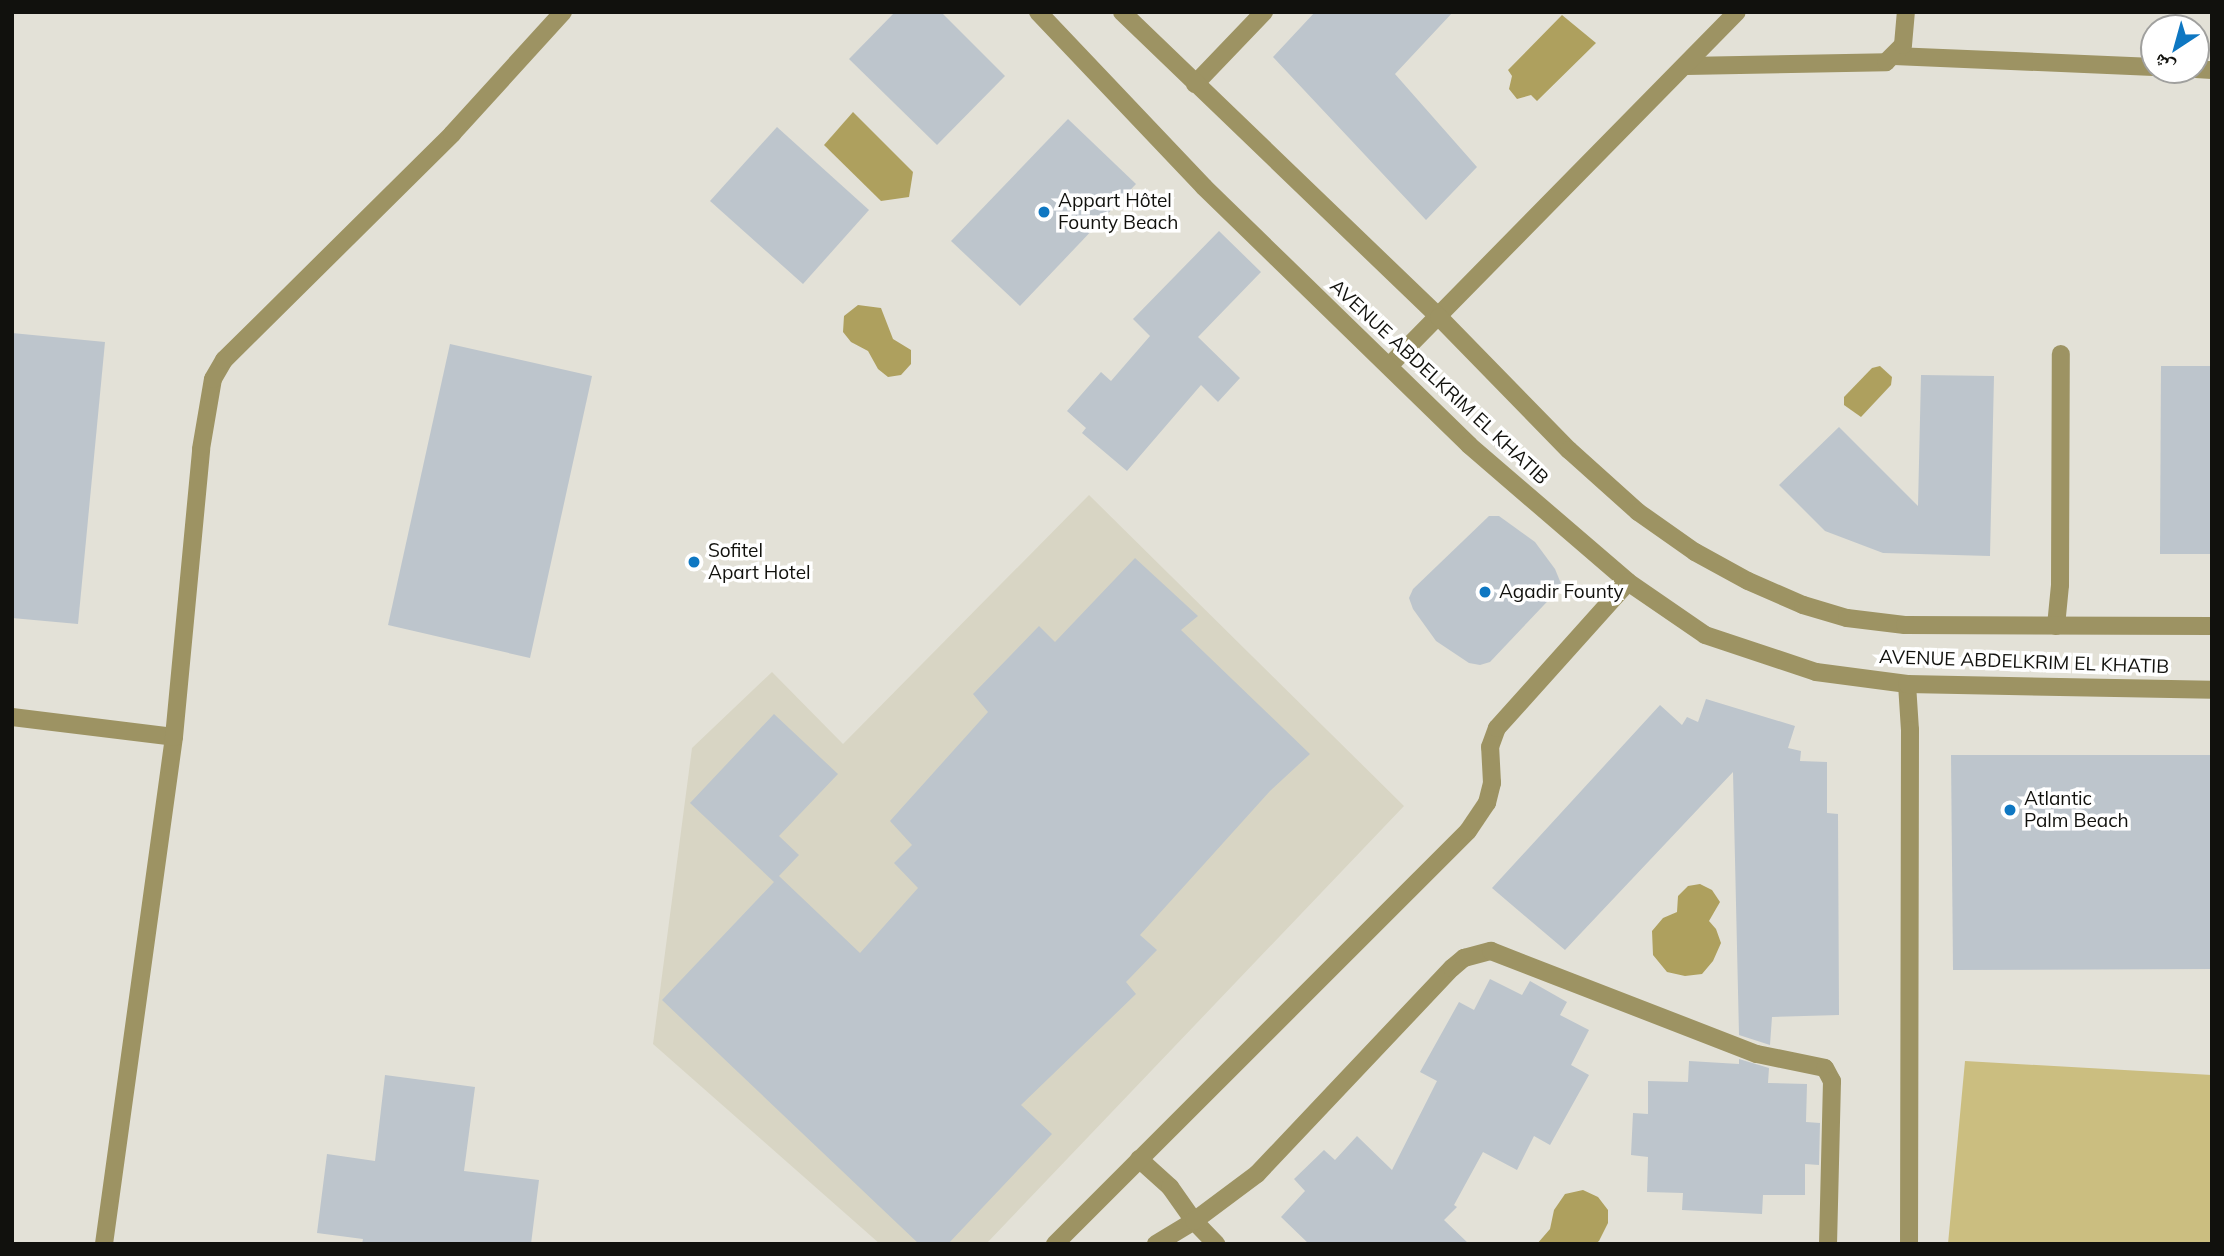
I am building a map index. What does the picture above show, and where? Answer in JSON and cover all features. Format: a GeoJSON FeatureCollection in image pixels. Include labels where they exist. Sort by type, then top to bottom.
{"type":"FeatureCollection","features":[{"type":"Feature","properties":{"kind":"street"},"geometry":{"type":"LineString","coordinates":[[104,1244],[174,737],[201,449],[213,379],[224,360],[452,134],[563,12]]}},
{"type":"Feature","properties":{"kind":"street","name":"AVENUE ABDELKRIM EL KHATIB"},"geometry":{"type":"LineString","coordinates":[[1038,12],[1204,187],[1469,445],[1628,582],[1705,635],[1816,671],[1907,684],[2212,690]]}},
{"type":"Feature","properties":{"kind":"street","name":"AVENUE ABDELKRIM EL KHATIB"},"geometry":{"type":"LineString","coordinates":[[1122,12],[1439,317],[1569,450],[1638,512],[1695,552],[1748,581],[1803,605],[1847,618],[1905,625],[2212,626]]}},
{"type":"Feature","properties":{"kind":"street"},"geometry":{"type":"LineString","coordinates":[[1195,84],[1264,12]]}},
{"type":"Feature","properties":{"kind":"street"},"geometry":{"type":"LineString","coordinates":[[1389,366],[1737,12]]}},
{"type":"Feature","properties":{"kind":"street"},"geometry":{"type":"LineString","coordinates":[[1686,66],[1870,65],[1886,62],[1903,45],[1906,12]]}},
{"type":"Feature","properties":{"kind":"street"},"geometry":{"type":"LineString","coordinates":[[1894,56],[2140,66]]}},
{"type":"Feature","properties":{"kind":"street"},"geometry":{"type":"LineString","coordinates":[[2056,626],[2060,585],[2061,354]]}},
{"type":"Feature","properties":{"kind":"street"},"geometry":{"type":"LineString","coordinates":[[1055,1244],[1468,831],[1486,803],[1492,783],[1490,747],[1497,728],[1628,582]]}},
{"type":"Feature","properties":{"kind":"street"},"geometry":{"type":"LineString","coordinates":[[1907,684],[1910,730],[1909,1244]]}},
{"type":"Feature","properties":{"kind":"street"},"geometry":{"type":"LineString","coordinates":[[12,717],[174,737]]}},
{"type":"Feature","properties":{"kind":"street"},"geometry":{"type":"LineString","coordinates":[[1156,1244],[1194,1221],[1257,1174],[1452,968],[1464,958],[1491,951],[1757,1054],[1825,1068],[1832,1081],[1828,1244]]}},
{"type":"Feature","properties":{"kind":"street"},"geometry":{"type":"LineString","coordinates":[[1139,1159],[1170,1188],[1194,1221],[1216,1244]]}},
{"type":"Feature","properties":{"kind":"shaded area"},"geometry":{"type":"Polygon","coordinates":[[[1562,15],[1596,43],[1537,101],[1531,95],[1517,99],[1509,89],[1512,76],[1508,70],[1562,15]]]}},
{"type":"Feature","properties":{"kind":"shaded area"},"geometry":{"type":"Polygon","coordinates":[[[853,112],[913,172],[909,197],[881,201],[824,145],[853,112]]]}},
{"type":"Feature","properties":{"kind":"shaded area"},"geometry":{"type":"Polygon","coordinates":[[[858,305],[881,308],[893,339],[911,350],[911,364],[901,375],[888,377],[878,369],[868,351],[851,342],[843,332],[844,316],[858,305]]]}},
{"type":"Feature","properties":{"kind":"shaded area"},"geometry":{"type":"Polygon","coordinates":[[[1880,366],[1892,377],[1891,385],[1861,417],[1844,405],[1844,397],[1872,368],[1880,366]]]}},
{"type":"Feature","properties":{"kind":"shaded area"},"geometry":{"type":"Polygon","coordinates":[[[1089,495],[1404,806],[986,1244],[880,1244],[653,1044],[692,748],[772,672],[843,744],[1089,495]]]}},
{"type":"Feature","properties":{"kind":"shaded area"},"geometry":{"type":"Polygon","coordinates":[[[1700,884],[1712,890],[1720,902],[1709,921],[1716,929],[1721,943],[1713,961],[1702,974],[1685,976],[1667,972],[1653,955],[1652,931],[1663,918],[1677,912],[1678,896],[1688,886],[1700,884]]]}},
{"type":"Feature","properties":{"kind":"shaded area"},"geometry":{"type":"Polygon","coordinates":[[[1965,1061],[2212,1075],[2212,1244],[1948,1244],[1965,1061]]]}},
{"type":"Feature","properties":{"kind":"shaded area"},"geometry":{"type":"Polygon","coordinates":[[[1583,1190],[1598,1197],[1608,1210],[1608,1223],[1599,1241],[1595,1244],[1537,1244],[1550,1229],[1554,1210],[1565,1194],[1583,1190]]]}},
{"type":"Feature","properties":{"kind":"building"},"geometry":{"type":"Polygon","coordinates":[[[895,12],[941,12],[1005,76],[937,145],[849,59],[895,12]]]}},
{"type":"Feature","properties":{"kind":"building"},"geometry":{"type":"Polygon","coordinates":[[[1315,12],[1453,12],[1395,74],[1477,167],[1426,220],[1273,57],[1315,12]]]}},
{"type":"Feature","properties":{"kind":"building","name":"Appart Hôtel Founty Beach"},"geometry":{"type":"Polygon","coordinates":[[[1068,119],[1136,184],[1020,306],[951,241],[1068,119]]]}},
{"type":"Feature","properties":{"kind":"building"},"geometry":{"type":"Polygon","coordinates":[[[777,127],[869,210],[803,284],[710,201],[777,127]]]}},
{"type":"Feature","properties":{"kind":"building"},"geometry":{"type":"Polygon","coordinates":[[[1219,231],[1261,272],[1198,337],[1240,378],[1218,402],[1201,385],[1127,471],[1082,433],[1086,428],[1067,411],[1101,372],[1111,381],[1150,336],[1133,319],[1219,231]]]}},
{"type":"Feature","properties":{"kind":"building"},"geometry":{"type":"Polygon","coordinates":[[[12,333],[105,342],[78,624],[12,618],[12,333]]]}},
{"type":"Feature","properties":{"kind":"building"},"geometry":{"type":"Polygon","coordinates":[[[450,344],[592,376],[530,658],[388,625],[450,344]]]}},
{"type":"Feature","properties":{"kind":"building"},"geometry":{"type":"Polygon","coordinates":[[[2161,366],[2212,366],[2212,554],[2160,554],[2161,366]]]}},
{"type":"Feature","properties":{"kind":"building"},"geometry":{"type":"Polygon","coordinates":[[[1921,375],[1994,376],[1990,556],[1883,553],[1825,531],[1779,485],[1839,427],[1918,506],[1921,375]]]}},
{"type":"Feature","properties":{"kind":"building","name":"Agadir Founty"},"geometry":{"type":"Polygon","coordinates":[[[1489,516],[1499,516],[1535,542],[1555,569],[1562,586],[1490,662],[1480,665],[1469,663],[1436,641],[1413,609],[1409,598],[1413,589],[1489,516]]]}},
{"type":"Feature","properties":{"kind":"building"},"geometry":{"type":"Polygon","coordinates":[[[1135,558],[1198,616],[1181,630],[1310,754],[1270,791],[1140,935],[1157,950],[1126,982],[1136,994],[1021,1105],[1052,1134],[948,1244],[919,1244],[662,1000],[774,882],[690,803],[774,714],[838,774],[779,836],[799,855],[779,876],[860,953],[918,888],[894,863],[912,845],[890,821],[988,712],[973,694],[1039,626],[1055,642],[1135,558]]]}},
{"type":"Feature","properties":{"kind":"building"},"geometry":{"type":"Polygon","coordinates":[[[1706,699],[1795,726],[1788,748],[1801,751],[1800,761],[1827,762],[1827,813],[1838,814],[1839,1015],[1772,1017],[1770,1045],[1739,1035],[1733,772],[1565,950],[1492,888],[1660,705],[1682,725],[1687,717],[1698,722],[1706,699]]]}},
{"type":"Feature","properties":{"kind":"building","name":"Atlantic Palm Beach"},"geometry":{"type":"Polygon","coordinates":[[[1951,755],[2212,755],[2212,969],[1953,970],[1951,755]]]}},
{"type":"Feature","properties":{"kind":"building"},"geometry":{"type":"Polygon","coordinates":[[[1490,979],[1522,995],[1530,981],[1567,1002],[1560,1015],[1589,1030],[1571,1065],[1589,1075],[1550,1145],[1534,1136],[1517,1170],[1483,1152],[1454,1205],[1457,1207],[1444,1220],[1469,1244],[1309,1244],[1281,1217],[1305,1191],[1294,1179],[1324,1150],[1335,1160],[1357,1136],[1392,1170],[1437,1081],[1420,1072],[1459,1002],[1474,1010],[1490,979]]]}},
{"type":"Feature","properties":{"kind":"building"},"geometry":{"type":"Polygon","coordinates":[[[1739,1059],[1769,1068],[1768,1083],[1807,1084],[1806,1122],[1820,1123],[1819,1165],[1805,1164],[1805,1195],[1763,1195],[1762,1214],[1682,1210],[1683,1193],[1647,1192],[1648,1157],[1631,1155],[1633,1113],[1648,1114],[1648,1081],[1688,1082],[1689,1061],[1739,1064],[1739,1059]]]}},
{"type":"Feature","properties":{"kind":"building"},"geometry":{"type":"Polygon","coordinates":[[[385,1075],[475,1087],[464,1171],[539,1180],[531,1244],[362,1244],[363,1239],[317,1233],[327,1154],[375,1161],[385,1075]]]}},
{"type":"Feature","properties":{"kind":"place","name":"Appart Hôtel Founty Beach"},"geometry":{"type":"Point","coordinates":[1044,212]}},
{"type":"Feature","properties":{"kind":"place","name":"Sofitel Apart Hotel"},"geometry":{"type":"Point","coordinates":[694,562]}},
{"type":"Feature","properties":{"kind":"place","name":"Agadir Founty"},"geometry":{"type":"Point","coordinates":[1485,592]}},
{"type":"Feature","properties":{"kind":"place","name":"Atlantic Palm Beach"},"geometry":{"type":"Point","coordinates":[2010,810]}}]}
